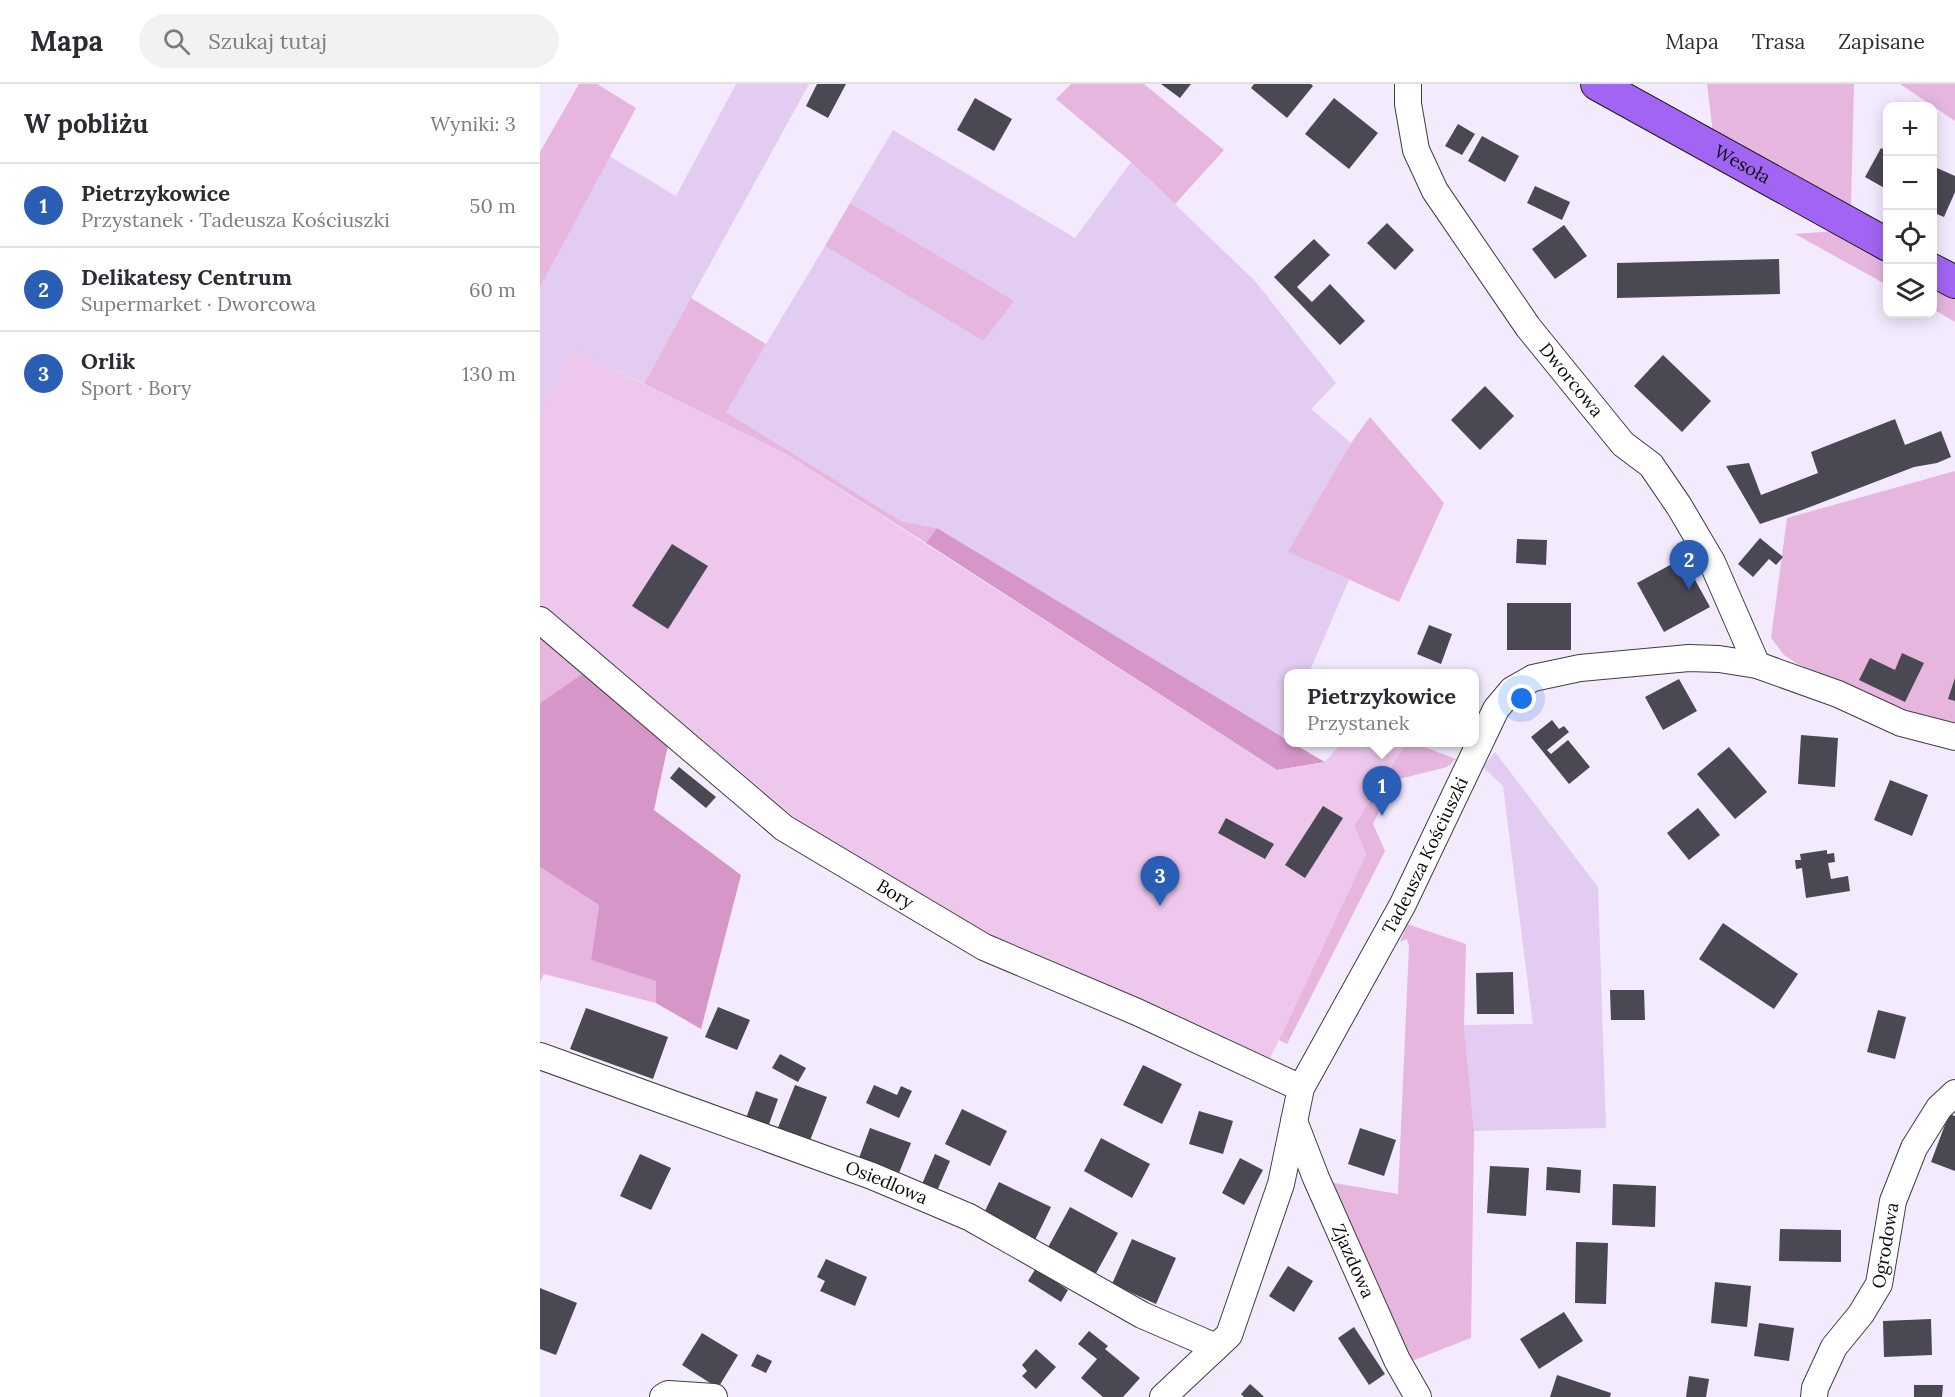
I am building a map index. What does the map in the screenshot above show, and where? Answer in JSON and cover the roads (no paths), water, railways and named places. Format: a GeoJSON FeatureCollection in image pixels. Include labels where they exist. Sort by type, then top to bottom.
{"type":"FeatureCollection","features":[{"type":"Feature","properties":{"kind":"main road","name":"Wesoła"},"geometry":{"type":"LineString","coordinates":[[1597,84],[1883,243]]}},
{"type":"Feature","properties":{"kind":"main road"},"geometry":{"type":"LineString","coordinates":[[1937,273],[1955,282]]}},
{"type":"Feature","properties":{"kind":"street","name":"Dworcowa"},"geometry":{"type":"LineString","coordinates":[[1403,91],[1416,150],[1435,191],[1528,327],[1623,444],[1650,465],[1679,506],[1712,562],[1757,665]]}},
{"type":"Feature","properties":{"kind":"street","name":"Bory"},"geometry":{"type":"LineString","coordinates":[[540,620],[784,828],[984,947],[1137,1012],[1301,1088]]}},
{"type":"Feature","properties":{"kind":"street","name":"Tadeusza Kościuszki"},"geometry":{"type":"LineString","coordinates":[[1479,745],[1496,709],[1512,690],[1533,678],[1580,668],[1689,658],[1719,659],[1757,665],[1838,694],[1901,723],[1955,736]]}},
{"type":"Feature","properties":{"kind":"street","name":"Tadeusza Kościuszki"},"geometry":{"type":"LineString","coordinates":[[1163,1397],[1229,1335],[1281,1184],[1301,1088],[1403,904],[1478,747]]}},
{"type":"Feature","properties":{"kind":"street","name":"Osiedlowa"},"geometry":{"type":"LineString","coordinates":[[540,1056],[872,1176],[969,1217],[1142,1315],[1216,1347]]}},
{"type":"Feature","properties":{"kind":"street","name":"Ogrodowa"},"geometry":{"type":"LineString","coordinates":[[1814,1397],[1815,1388],[1834,1347],[1861,1314],[1880,1284],[1893,1201],[1914,1148],[1939,1108],[1955,1093]]}},
{"type":"Feature","properties":{"kind":"street","name":"Zjazdowa"},"geometry":{"type":"LineString","coordinates":[[1294,1121],[1316,1178],[1393,1350],[1418,1397]]}},
{"type":"Feature","properties":{"kind":"street"},"geometry":{"type":"LineString","coordinates":[[663,1397],[668,1394],[714,1397]]}},
{"type":"Feature","properties":{"kind":"place","name":"Delikatesy Centrum"},"geometry":{"type":"Point","coordinates":[1689,590]}},
{"type":"Feature","properties":{"kind":"place","name":"Pietrzykowice"},"geometry":{"type":"Point","coordinates":[1382,816]}},
{"type":"Feature","properties":{"kind":"place","name":"Orlik"},"geometry":{"type":"Point","coordinates":[1160,906]}}]}
